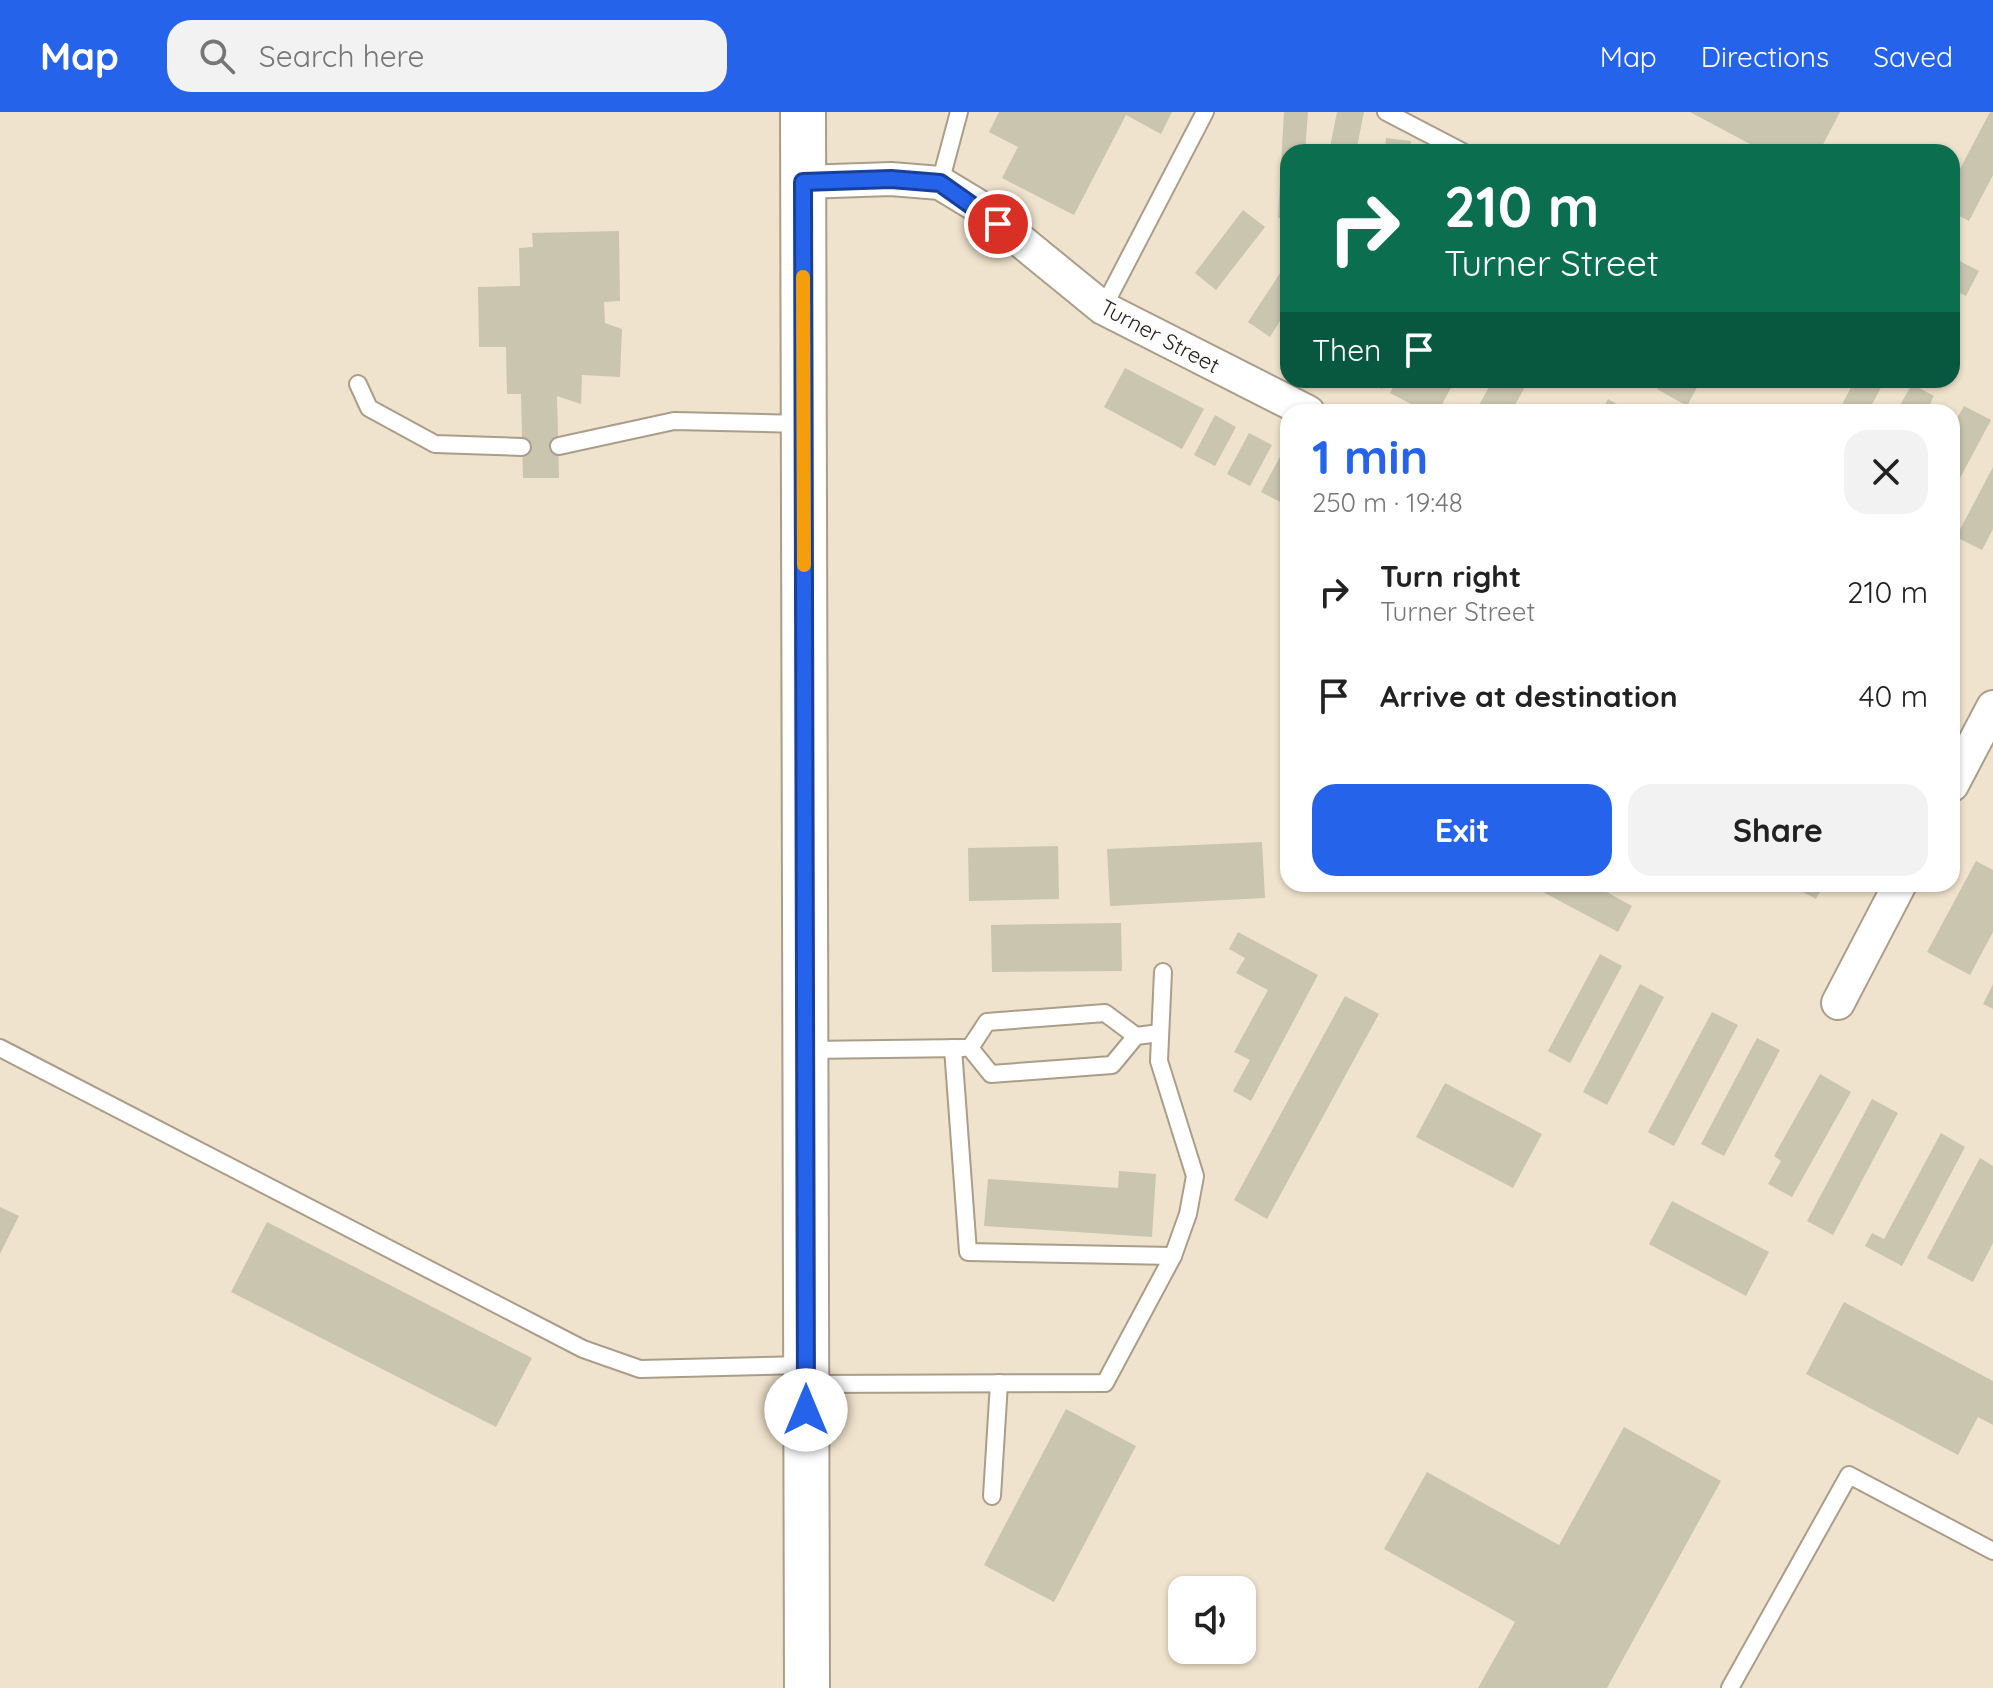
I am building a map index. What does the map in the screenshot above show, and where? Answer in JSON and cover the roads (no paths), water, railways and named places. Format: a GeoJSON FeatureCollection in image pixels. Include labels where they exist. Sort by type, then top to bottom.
{"type":"FeatureCollection","features":[{"type":"Feature","properties":{"kind":"main road"},"geometry":{"type":"LineString","coordinates":[[803,112],[807,1688]]}},
{"type":"Feature","properties":{"kind":"street","name":"Turner Street"},"geometry":{"type":"LineString","coordinates":[[803,182],[891,179],[940,183],[978,206],[1103,308],[1292,404]]}},
{"type":"Feature","properties":{"kind":"street"},"geometry":{"type":"LineString","coordinates":[[1960,770],[1993,707]]}},
{"type":"Feature","properties":{"kind":"street"},"geometry":{"type":"LineString","coordinates":[[1838,1003],[1896,892]]}},
{"type":"Feature","properties":{"kind":"lane"},"geometry":{"type":"LineString","coordinates":[[940,183],[959,112]]}},
{"type":"Feature","properties":{"kind":"lane"},"geometry":{"type":"LineString","coordinates":[[1103,308],[1205,112]]}},
{"type":"Feature","properties":{"kind":"lane"},"geometry":{"type":"LineString","coordinates":[[1386,112],[1448,144]]}},
{"type":"Feature","properties":{"kind":"lane"},"geometry":{"type":"LineString","coordinates":[[358,384],[369,408],[435,444],[522,447]]}},
{"type":"Feature","properties":{"kind":"lane"},"geometry":{"type":"LineString","coordinates":[[559,446],[674,421],[803,424]]}},
{"type":"Feature","properties":{"kind":"lane"},"geometry":{"type":"LineString","coordinates":[[0,1048],[583,1349],[640,1369],[999,1383],[1105,1383],[1173,1256],[1188,1214],[1195,1176],[1159,1061],[1163,972]]}},
{"type":"Feature","properties":{"kind":"lane"},"geometry":{"type":"LineString","coordinates":[[1136,1036],[1105,1013],[1075,1015],[987,1022],[961,1048],[968,1252],[1173,1256]]}},
{"type":"Feature","properties":{"kind":"lane"},"geometry":{"type":"LineString","coordinates":[[805,1050],[961,1048],[991,1074],[1112,1065],[1136,1036],[1160,1033]]}},
{"type":"Feature","properties":{"kind":"lane"},"geometry":{"type":"LineString","coordinates":[[992,1496],[999,1383]]}},
{"type":"Feature","properties":{"kind":"lane"},"geometry":{"type":"LineString","coordinates":[[1730,1688],[1849,1475],[1993,1551]]}}]}
